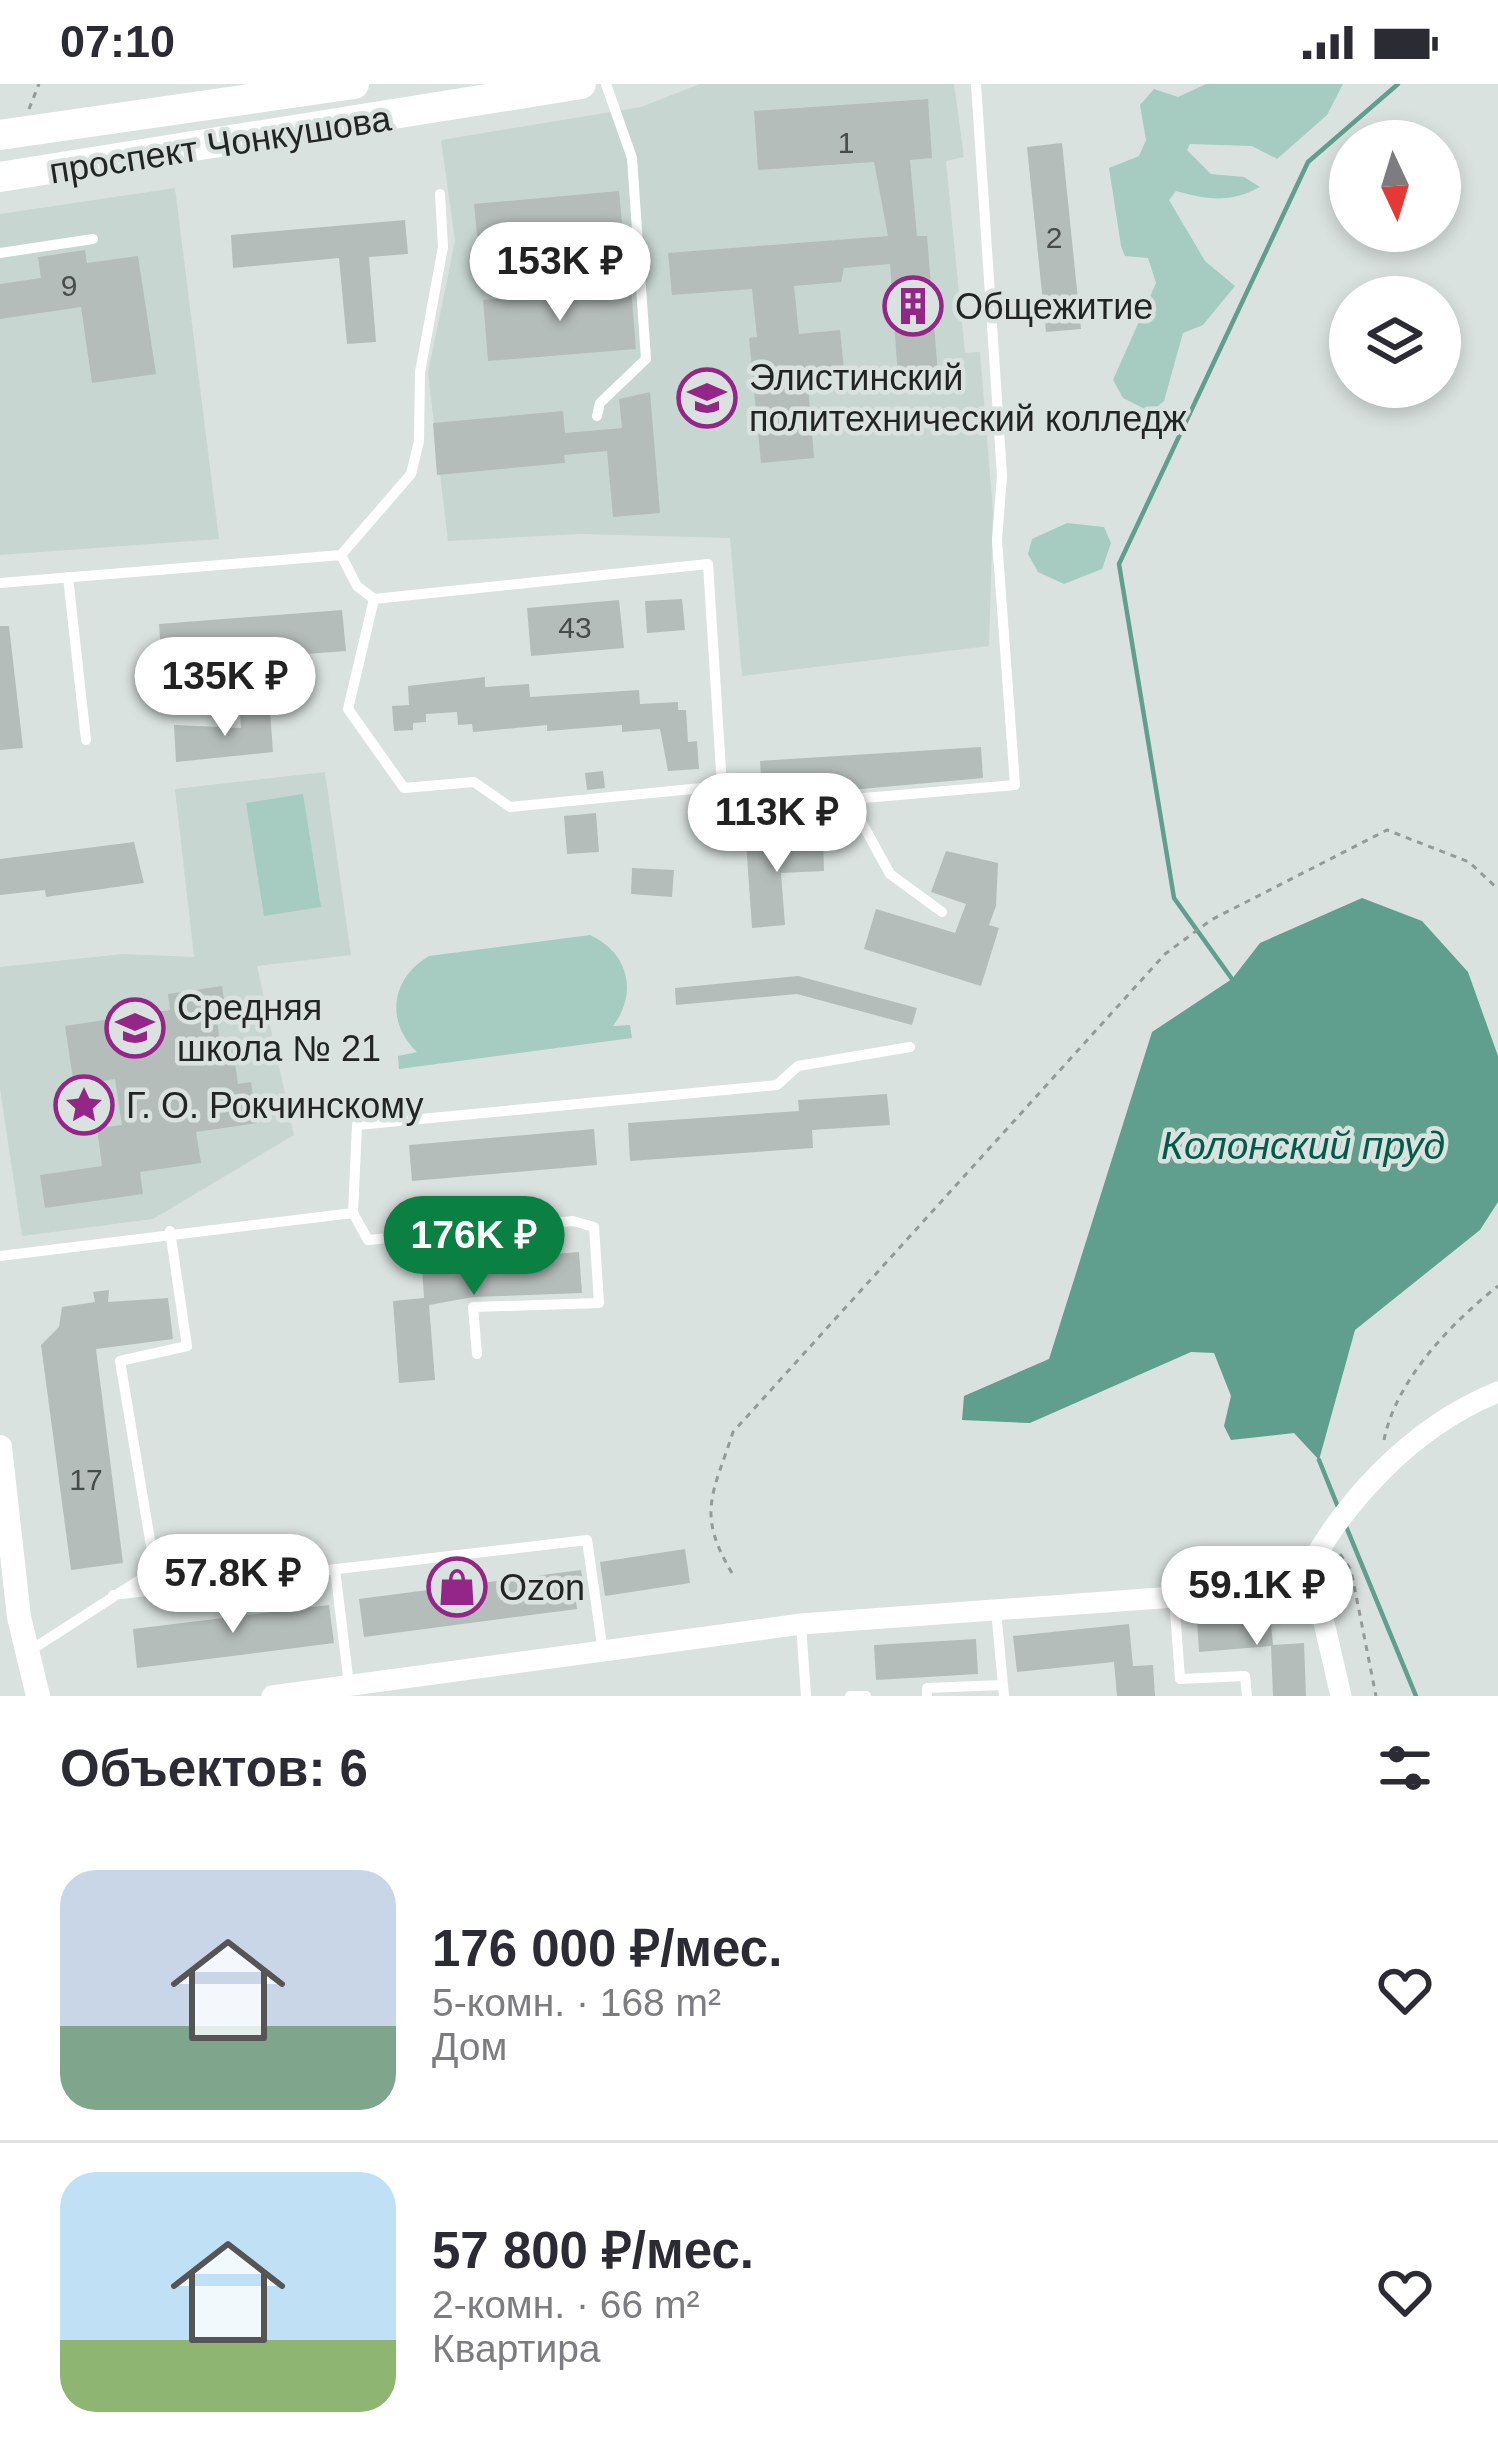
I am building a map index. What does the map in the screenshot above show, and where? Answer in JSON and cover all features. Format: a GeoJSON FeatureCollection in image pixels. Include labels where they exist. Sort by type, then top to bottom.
{"type":"FeatureCollection","features":[{"type":"Feature","properties":{"kind":"main road","name":"проспект Чонкушова"},"geometry":{"type":"LineString","coordinates":[[0,135],[244,92],[354,84]]}},
{"type":"Feature","properties":{"kind":"main road","name":"проспект Чонкушова"},"geometry":{"type":"LineString","coordinates":[[0,177],[581,84]]}},
{"type":"Feature","properties":{"kind":"main road"},"geometry":{"type":"LineString","coordinates":[[75,124],[82,165]]}},
{"type":"Feature","properties":{"kind":"street"},"geometry":{"type":"LineString","coordinates":[[1298,1588],[1326,1532],[1376,1477],[1459,1408],[1498,1392]]}},
{"type":"Feature","properties":{"kind":"street"},"geometry":{"type":"LineString","coordinates":[[2,1458],[19,1617],[38,1696]]}},
{"type":"Feature","properties":{"kind":"street"},"geometry":{"type":"LineString","coordinates":[[272,1696],[801,1624],[996,1606],[1298,1588],[1318,1601],[1341,1696]]}},
{"type":"Feature","properties":{"kind":"street"},"geometry":{"type":"LineString","coordinates":[[0,1637],[19,1617]]}},
{"type":"Feature","properties":{"kind":"lane"},"geometry":{"type":"LineString","coordinates":[[597,416],[600,403],[646,359],[632,158],[606,84]]}},
{"type":"Feature","properties":{"kind":"lane"},"geometry":{"type":"LineString","coordinates":[[758,807],[851,803],[1016,785],[997,541],[1002,476],[976,84]]}},
{"type":"Feature","properties":{"kind":"lane"},"geometry":{"type":"LineString","coordinates":[[0,583],[341,555],[411,475],[419,441],[420,372],[443,248],[440,194]]}},
{"type":"Feature","properties":{"kind":"lane"},"geometry":{"type":"LineString","coordinates":[[0,253],[93,239]]}},
{"type":"Feature","properties":{"kind":"lane"},"geometry":{"type":"LineString","coordinates":[[341,555],[357,586],[374,599],[708,564],[722,787],[510,807],[474,782],[404,788],[348,709],[374,599]]}},
{"type":"Feature","properties":{"kind":"lane"},"geometry":{"type":"LineString","coordinates":[[68,577],[86,740]]}},
{"type":"Feature","properties":{"kind":"lane"},"geometry":{"type":"LineString","coordinates":[[851,803],[890,874],[942,912]]}},
{"type":"Feature","properties":{"kind":"lane"},"geometry":{"type":"LineString","coordinates":[[477,1354],[473,1307],[598,1303],[594,1227],[573,1221],[368,1240],[353,1213],[352,1147],[357,1125],[777,1085],[798,1066],[910,1047]]}},
{"type":"Feature","properties":{"kind":"lane"},"geometry":{"type":"LineString","coordinates":[[0,1256],[170,1231],[353,1213]]}},
{"type":"Feature","properties":{"kind":"lane"},"geometry":{"type":"LineString","coordinates":[[25,1654],[155,1570],[120,1361],[187,1346],[170,1231]]}},
{"type":"Feature","properties":{"kind":"lane"},"geometry":{"type":"LineString","coordinates":[[113,1594],[587,1540],[603,1652]]}},
{"type":"Feature","properties":{"kind":"lane"},"geometry":{"type":"LineString","coordinates":[[335,1569],[349,1687]]}},
{"type":"Feature","properties":{"kind":"lane"},"geometry":{"type":"LineString","coordinates":[[1174,1597],[1180,1679],[1244,1676],[1247,1696]]}},
{"type":"Feature","properties":{"kind":"lane"},"geometry":{"type":"LineString","coordinates":[[927,1696],[927,1688],[1004,1690],[996,1606]]}},
{"type":"Feature","properties":{"kind":"lane"},"geometry":{"type":"LineString","coordinates":[[801,1624],[806,1696]]}},
{"type":"Feature","properties":{"kind":"lane"},"geometry":{"type":"LineString","coordinates":[[850,1696],[866,1696]]}},
{"type":"Feature","properties":{"kind":"path"},"geometry":{"type":"LineString","coordinates":[[28,110],[39,84]]}},
{"type":"Feature","properties":{"kind":"path"},"geometry":{"type":"LineString","coordinates":[[732,1573],[712,1539],[710,1501],[734,1432],[1165,954],[1211,920],[1387,830],[1469,862],[1498,889]]}},
{"type":"Feature","properties":{"kind":"path"},"geometry":{"type":"LineString","coordinates":[[1376,1477],[1389,1416],[1455,1320],[1498,1286]]}},
{"type":"Feature","properties":{"kind":"path"},"geometry":{"type":"LineString","coordinates":[[1326,1532],[1351,1570],[1376,1696]]}},
{"type":"Feature","properties":{"kind":"shaded area","name":"Элистинский политехнический колледж"},"geometry":{"type":"Polygon","coordinates":[[[700,84],[954,84],[964,157],[946,161],[965,353],[980,352],[993,511],[989,646],[742,676],[730,538],[581,534],[448,541],[428,373],[455,241],[441,140],[641,107],[700,84]]]}},
{"type":"Feature","properties":{"kind":"shaded area"},"geometry":{"type":"Polygon","coordinates":[[[1206,84],[1343,84],[1327,115],[1277,159],[1252,146],[1190,144],[1187,150],[1211,174],[1244,177],[1260,187],[1219,198],[1176,191],[1169,200],[1205,261],[1235,286],[1203,325],[1183,333],[1164,401],[1151,412],[1123,398],[1113,380],[1156,283],[1148,258],[1125,256],[1109,168],[1139,156],[1146,140],[1140,105],[1154,89],[1178,97],[1206,84]]]}},
{"type":"Feature","properties":{"kind":"shaded area"},"geometry":{"type":"Polygon","coordinates":[[[175,188],[219,539],[0,555],[0,214],[175,188]]]}},
{"type":"Feature","properties":{"kind":"shaded area"},"geometry":{"type":"Polygon","coordinates":[[[1067,523],[1104,527],[1111,543],[1102,569],[1064,584],[1038,572],[1028,554],[1032,539],[1067,523]]]}},
{"type":"Feature","properties":{"kind":"shaded area","name":"Средняя школа № 21"},"geometry":{"type":"Polygon","coordinates":[[[325,772],[351,955],[257,966],[294,1135],[153,1219],[22,1236],[0,1089],[0,967],[123,954],[194,957],[175,789],[325,772]]]}},
{"type":"Feature","properties":{"kind":"shaded area"},"geometry":{"type":"Polygon","coordinates":[[[303,794],[321,907],[264,916],[246,803],[303,794]]]}},
{"type":"Feature","properties":{"kind":"shaded area"},"geometry":{"type":"Polygon","coordinates":[[[590,935],[621,963],[627,987],[613,1026],[630,1025],[632,1038],[399,1069],[398,1056],[417,1052],[397,1014],[400,988],[416,965],[429,956],[590,935]]]}},
{"type":"Feature","properties":{"kind":"water","name":"Колонский пруд"},"geometry":{"type":"Polygon","coordinates":[[[1362,898],[1422,921],[1468,972],[1498,1056],[1498,1202],[1480,1230],[1355,1330],[1319,1460],[1294,1433],[1231,1440],[1224,1426],[1231,1396],[1214,1353],[1191,1352],[1030,1423],[962,1420],[964,1396],[1049,1359],[1152,1032],[1232,979],[1260,943],[1362,898]]]}},
{"type":"Feature","properties":{"kind":"building"},"geometry":{"type":"Polygon","coordinates":[[[928,99],[932,158],[910,160],[917,236],[927,236],[938,374],[898,377],[890,264],[844,268],[841,282],[794,286],[799,334],[840,330],[844,370],[807,373],[814,458],[761,463],[749,338],[757,337],[752,289],[672,295],[668,253],[888,236],[874,162],[758,170],[754,111],[928,99]]]}},
{"type":"Feature","properties":{"kind":"building"},"geometry":{"type":"Polygon","coordinates":[[[1062,143],[1081,329],[1046,332],[1027,147],[1062,143]]]}},
{"type":"Feature","properties":{"kind":"building"},"geometry":{"type":"Polygon","coordinates":[[[619,191],[622,223],[477,236],[474,204],[619,191]]]}},
{"type":"Feature","properties":{"kind":"building"},"geometry":{"type":"Polygon","coordinates":[[[405,220],[408,254],[369,257],[376,342],[347,344],[339,258],[233,268],[231,235],[405,220]]]}},
{"type":"Feature","properties":{"kind":"building"},"geometry":{"type":"Polygon","coordinates":[[[85,250],[87,263],[138,256],[156,374],[92,383],[81,307],[0,319],[0,284],[41,278],[38,257],[85,250]]]}},
{"type":"Feature","properties":{"kind":"building"},"geometry":{"type":"Polygon","coordinates":[[[631,288],[636,349],[488,361],[483,300],[631,288]]]}},
{"type":"Feature","properties":{"kind":"building"},"geometry":{"type":"Polygon","coordinates":[[[650,392],[660,513],[613,517],[607,451],[564,455],[565,463],[437,475],[433,423],[563,411],[565,433],[622,428],[619,399],[650,392]]]}},
{"type":"Feature","properties":{"kind":"building"},"geometry":{"type":"Polygon","coordinates":[[[682,599],[685,630],[647,633],[645,601],[682,599]]]}},
{"type":"Feature","properties":{"kind":"building"},"geometry":{"type":"Polygon","coordinates":[[[619,600],[624,648],[531,656],[527,608],[619,600]]]}},
{"type":"Feature","properties":{"kind":"building"},"geometry":{"type":"Polygon","coordinates":[[[342,610],[346,651],[162,665],[159,624],[342,610]]]}},
{"type":"Feature","properties":{"kind":"building"},"geometry":{"type":"Polygon","coordinates":[[[0,626],[9,626],[23,748],[0,750],[0,626]]]}},
{"type":"Feature","properties":{"kind":"building"},"geometry":{"type":"Polygon","coordinates":[[[485,677],[485,687],[529,684],[530,697],[639,690],[640,704],[678,702],[678,710],[686,710],[688,742],[697,741],[699,769],[668,771],[660,729],[622,732],[622,725],[547,731],[547,725],[473,732],[472,724],[458,725],[457,712],[426,714],[426,722],[413,723],[413,730],[394,731],[392,706],[409,705],[408,686],[485,677]]]}},
{"type":"Feature","properties":{"kind":"building"},"geometry":{"type":"Polygon","coordinates":[[[270,711],[273,752],[176,762],[174,725],[241,728],[240,713],[270,711]]]}},
{"type":"Feature","properties":{"kind":"building"},"geometry":{"type":"Polygon","coordinates":[[[981,747],[983,778],[752,799],[751,778],[761,777],[760,761],[981,747]]]}},
{"type":"Feature","properties":{"kind":"building"},"geometry":{"type":"Polygon","coordinates":[[[603,771],[605,788],[587,790],[585,773],[603,771]]]}},
{"type":"Feature","properties":{"kind":"building"},"geometry":{"type":"Polygon","coordinates":[[[596,813],[599,852],[567,854],[564,816],[596,813]]]}},
{"type":"Feature","properties":{"kind":"building"},"geometry":{"type":"Polygon","coordinates":[[[823,839],[824,871],[781,873],[785,925],[752,928],[746,842],[823,839]]]}},
{"type":"Feature","properties":{"kind":"building"},"geometry":{"type":"Polygon","coordinates":[[[134,842],[144,883],[46,897],[45,890],[0,895],[0,859],[134,842]]]}},
{"type":"Feature","properties":{"kind":"building"},"geometry":{"type":"Polygon","coordinates":[[[946,851],[998,863],[996,906],[989,925],[999,928],[981,986],[864,949],[876,909],[955,933],[966,904],[931,892],[946,851]]]}},
{"type":"Feature","properties":{"kind":"building"},"geometry":{"type":"Polygon","coordinates":[[[632,868],[674,870],[672,897],[631,894],[632,868]]]}},
{"type":"Feature","properties":{"kind":"building"},"geometry":{"type":"Polygon","coordinates":[[[798,976],[917,1008],[912,1025],[797,994],[676,1005],[675,988],[798,976]]]}},
{"type":"Feature","properties":{"kind":"building"},"geometry":{"type":"Polygon","coordinates":[[[222,986],[227,1019],[217,1021],[221,1050],[233,1049],[238,1084],[251,1082],[257,1123],[196,1132],[201,1163],[140,1172],[143,1194],[45,1208],[40,1175],[102,1166],[97,1128],[122,1125],[115,1079],[74,1086],[65,1026],[170,1010],[168,994],[222,986]]]}},
{"type":"Feature","properties":{"kind":"building"},"geometry":{"type":"Polygon","coordinates":[[[887,1094],[890,1125],[812,1130],[813,1148],[630,1161],[628,1123],[799,1111],[798,1100],[887,1094]]]}},
{"type":"Feature","properties":{"kind":"building"},"geometry":{"type":"Polygon","coordinates":[[[594,1129],[597,1165],[412,1181],[409,1145],[594,1129]]]}},
{"type":"Feature","properties":{"kind":"building"},"geometry":{"type":"Polygon","coordinates":[[[579,1252],[582,1293],[473,1297],[429,1305],[435,1380],[399,1383],[393,1301],[424,1298],[422,1265],[579,1252]]]}},
{"type":"Feature","properties":{"kind":"building"},"geometry":{"type":"Polygon","coordinates":[[[109,1290],[108,1302],[168,1298],[173,1339],[96,1349],[123,1563],[71,1570],[41,1345],[59,1327],[62,1307],[95,1302],[93,1292],[109,1290]]]}},
{"type":"Feature","properties":{"kind":"building"},"geometry":{"type":"Polygon","coordinates":[[[685,1549],[690,1583],[605,1596],[600,1562],[685,1549]]]}},
{"type":"Feature","properties":{"kind":"building"},"geometry":{"type":"Polygon","coordinates":[[[581,1570],[586,1599],[576,1600],[577,1609],[364,1637],[359,1599],[581,1570]]]}},
{"type":"Feature","properties":{"kind":"building"},"geometry":{"type":"Polygon","coordinates":[[[329,1605],[334,1643],[137,1668],[133,1629],[329,1605]]]}},
{"type":"Feature","properties":{"kind":"building"},"geometry":{"type":"Polygon","coordinates":[[[1270,1613],[1273,1645],[1304,1643],[1306,1696],[1273,1696],[1271,1646],[1199,1652],[1197,1619],[1270,1613]]]}},
{"type":"Feature","properties":{"kind":"building"},"geometry":{"type":"Polygon","coordinates":[[[1129,1624],[1133,1666],[1153,1665],[1155,1696],[1117,1696],[1114,1662],[1017,1672],[1013,1636],[1129,1624]]]}},
{"type":"Feature","properties":{"kind":"building"},"geometry":{"type":"Polygon","coordinates":[[[976,1639],[978,1674],[876,1680],[874,1645],[976,1639]]]}},
{"type":"Feature","properties":{"kind":"waterway"},"geometry":{"type":"LineString","coordinates":[[1232,979],[1174,898],[1119,564],[1308,162],[1398,84]]}},
{"type":"Feature","properties":{"kind":"waterway"},"geometry":{"type":"LineString","coordinates":[[1319,1460],[1338,1507]]}},
{"type":"Feature","properties":{"kind":"waterway"},"geometry":{"type":"LineString","coordinates":[[1345,1524],[1416,1696]]}},
{"type":"Feature","properties":{"kind":"place","name":"Общежитие"},"geometry":{"type":"Point","coordinates":[913,306]}},
{"type":"Feature","properties":{"kind":"place","name":"Элистинский политехнический колледж"},"geometry":{"type":"Point","coordinates":[707,398]}},
{"type":"Feature","properties":{"kind":"place","name":"Средняя школа № 21"},"geometry":{"type":"Point","coordinates":[135,1028]}},
{"type":"Feature","properties":{"kind":"place","name":"Г. О. Рокчинскому"},"geometry":{"type":"Point","coordinates":[84,1105]}},
{"type":"Feature","properties":{"kind":"place","name":"Ozon"},"geometry":{"type":"Point","coordinates":[457,1587]}}]}
